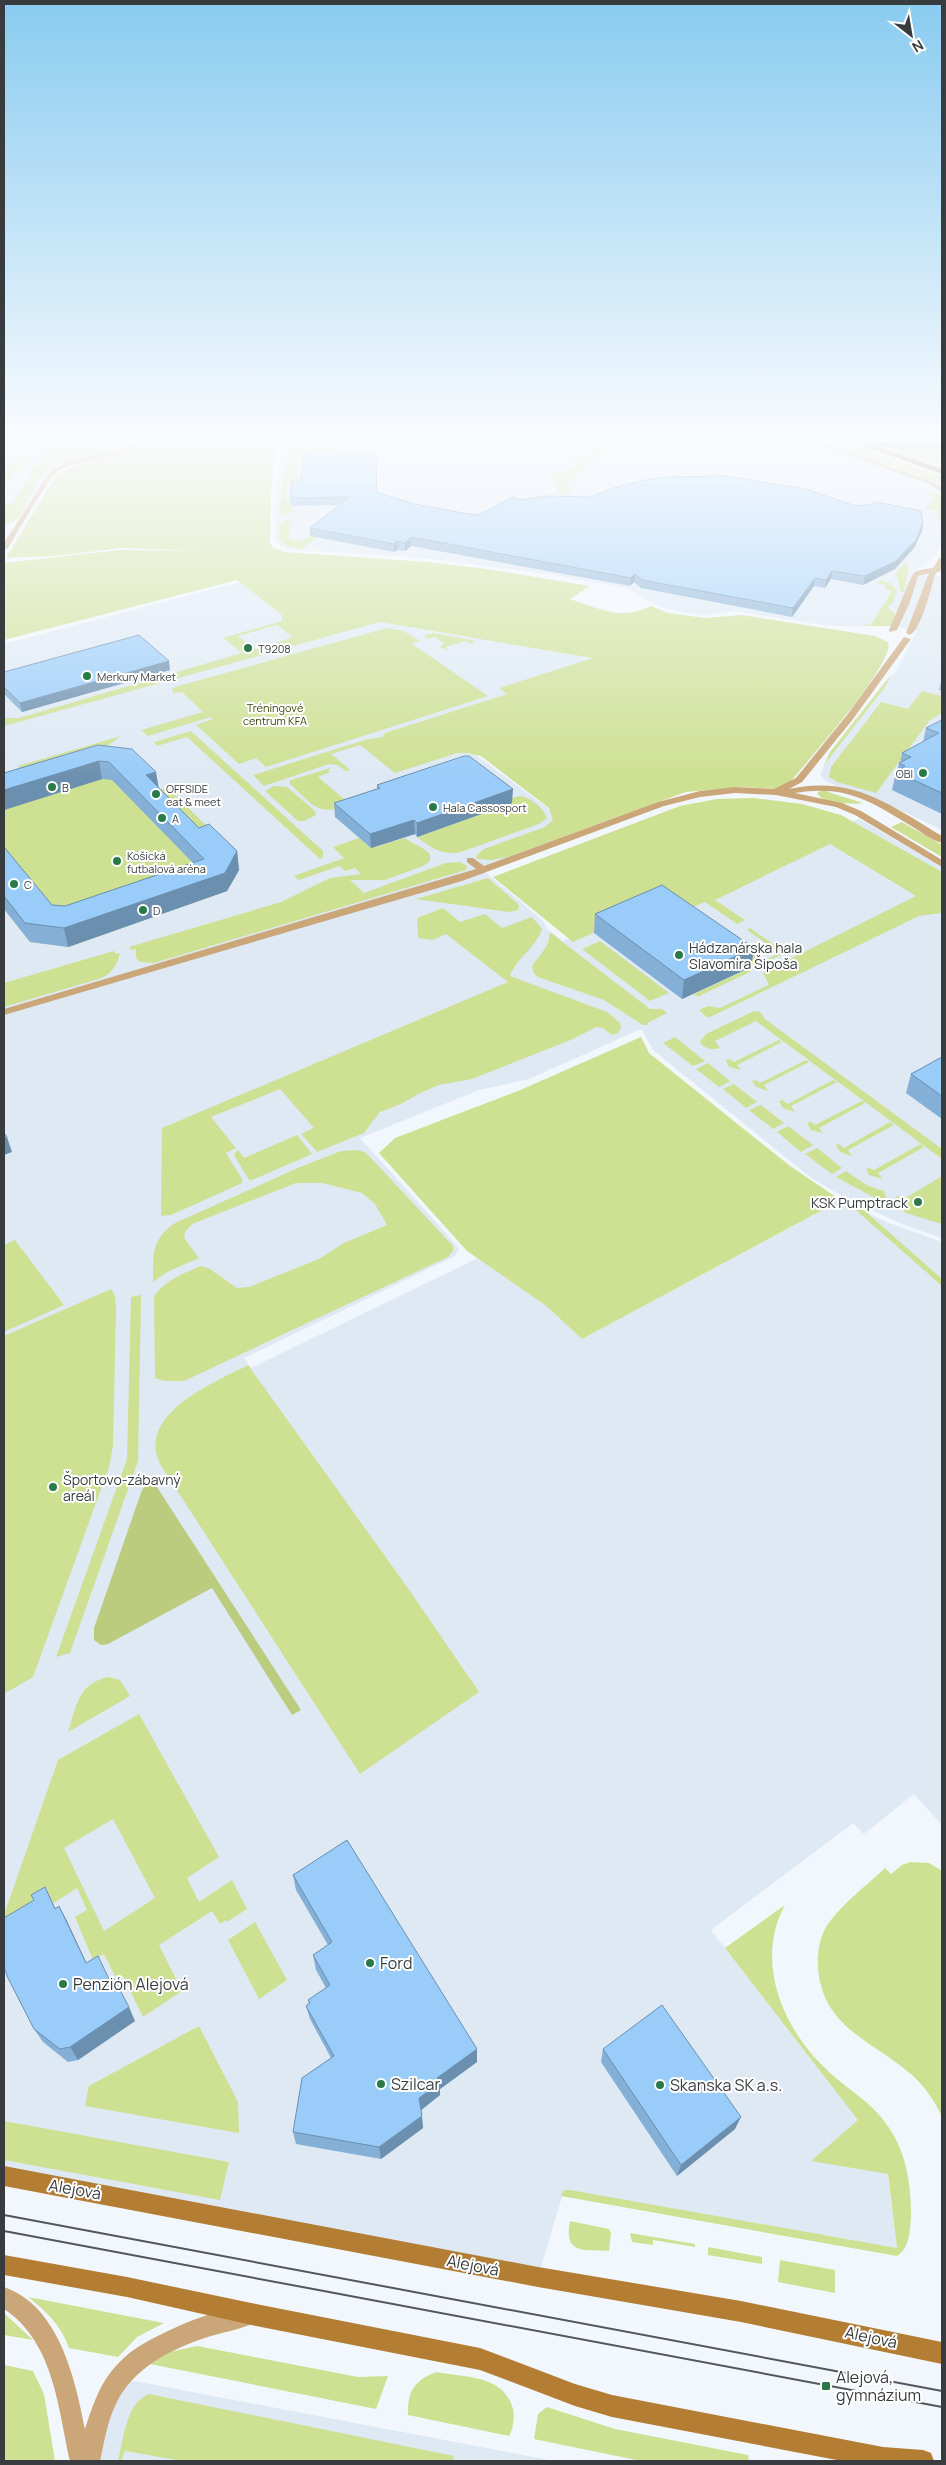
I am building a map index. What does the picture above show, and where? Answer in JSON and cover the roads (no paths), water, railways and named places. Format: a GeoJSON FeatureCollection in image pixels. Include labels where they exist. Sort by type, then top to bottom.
{"type":"FeatureCollection","features":[{"type":"Feature","properties":{"kind":"street"},"geometry":{"type":"LineString","coordinates":[[776,792],[799,780],[866,696],[894,650],[908,636],[931,580],[940,572],[942,560]]}},
{"type":"Feature","properties":{"kind":"street"},"geometry":{"type":"LineString","coordinates":[[908,636],[893,630],[906,602],[914,575],[923,570],[940,572]]}},
{"type":"Feature","properties":{"kind":"street"},"geometry":{"type":"LineString","coordinates":[[816,760],[817,776],[830,787],[875,802],[942,840]]}},
{"type":"Feature","properties":{"kind":"street"},"geometry":{"type":"LineString","coordinates":[[799,780],[801,789],[818,800]]}},
{"type":"Feature","properties":{"kind":"street"},"geometry":{"type":"LineString","coordinates":[[4,1012],[484,871],[681,798],[718,792],[776,792],[830,787]]}},
{"type":"Feature","properties":{"kind":"street"},"geometry":{"type":"LineString","coordinates":[[776,792],[818,800],[858,812],[942,864]]}},
{"type":"Feature","properties":{"kind":"street"},"geometry":{"type":"LineString","coordinates":[[470,860],[484,871]]}},
{"type":"Feature","properties":{"kind":"street","name":"Alejová"},"geometry":{"type":"LineString","coordinates":[[4,2176],[538,2277],[607,2286],[942,2353]]}},
{"type":"Feature","properties":{"kind":"street"},"geometry":{"type":"LineString","coordinates":[[4,2265],[127,2287],[256,2316],[480,2359],[575,2395],[612,2406],[883,2458],[923,2461]]}},
{"type":"Feature","properties":{"kind":"street"},"geometry":{"type":"LineString","coordinates":[[4,2297],[28,2314],[39,2327],[49,2346],[64,2390],[81,2461]]}},
{"type":"Feature","properties":{"kind":"street"},"geometry":{"type":"LineString","coordinates":[[89,2461],[99,2414],[107,2396],[126,2369],[145,2354],[170,2340],[231,2319],[256,2316]]}},
{"type":"Feature","properties":{"kind":"tram line"},"geometry":{"type":"LineString","coordinates":[[4,2215],[942,2391]]}},
{"type":"Feature","properties":{"kind":"tram line"},"geometry":{"type":"LineString","coordinates":[[4,2231],[942,2407]]}},
{"type":"Feature","properties":{"kind":"place","name":"T9208"},"geometry":{"type":"Point","coordinates":[248,648]}},
{"type":"Feature","properties":{"kind":"place","name":"Merkury Market"},"geometry":{"type":"Point","coordinates":[87,676]}},
{"type":"Feature","properties":{"kind":"place","name":"OBI"},"geometry":{"type":"Point","coordinates":[923,773]}},
{"type":"Feature","properties":{"kind":"place","name":"B"},"geometry":{"type":"Point","coordinates":[52,787]}},
{"type":"Feature","properties":{"kind":"place","name":"OFFSIDE eat & meet"},"geometry":{"type":"Point","coordinates":[156,794]}},
{"type":"Feature","properties":{"kind":"place","name":"Hala Cassosport"},"geometry":{"type":"Point","coordinates":[433,807]}},
{"type":"Feature","properties":{"kind":"place","name":"A"},"geometry":{"type":"Point","coordinates":[162,818]}},
{"type":"Feature","properties":{"kind":"place","name":"Košická futbalová aréna"},"geometry":{"type":"Point","coordinates":[117,861]}},
{"type":"Feature","properties":{"kind":"place","name":"C"},"geometry":{"type":"Point","coordinates":[14,884]}},
{"type":"Feature","properties":{"kind":"place","name":"D"},"geometry":{"type":"Point","coordinates":[143,910]}},
{"type":"Feature","properties":{"kind":"place","name":"Hádzanárska hala Slavomíra Šipoša"},"geometry":{"type":"Point","coordinates":[679,955]}},
{"type":"Feature","properties":{"kind":"place","name":"KSK Pumptrack"},"geometry":{"type":"Point","coordinates":[918,1202]}},
{"type":"Feature","properties":{"kind":"place","name":"Športovo-zábavný areál"},"geometry":{"type":"Point","coordinates":[53,1487]}},
{"type":"Feature","properties":{"kind":"place","name":"Ford"},"geometry":{"type":"Point","coordinates":[370,1963]}},
{"type":"Feature","properties":{"kind":"place","name":"Penzión Alejová"},"geometry":{"type":"Point","coordinates":[63,1984]}},
{"type":"Feature","properties":{"kind":"place","name":"Szilcar"},"geometry":{"type":"Point","coordinates":[381,2084]}},
{"type":"Feature","properties":{"kind":"place","name":"Skanska SK a.s."},"geometry":{"type":"Point","coordinates":[660,2085]}},
{"type":"Feature","properties":{"kind":"place","name":"Alejová, gymnázium"},"geometry":{"type":"Point","coordinates":[826,2386]}},
{"type":"Feature","properties":{"kind":"park label","name":"Tréningové centrum KFA"},"geometry":{"type":"Point","coordinates":[275,713]}}]}
